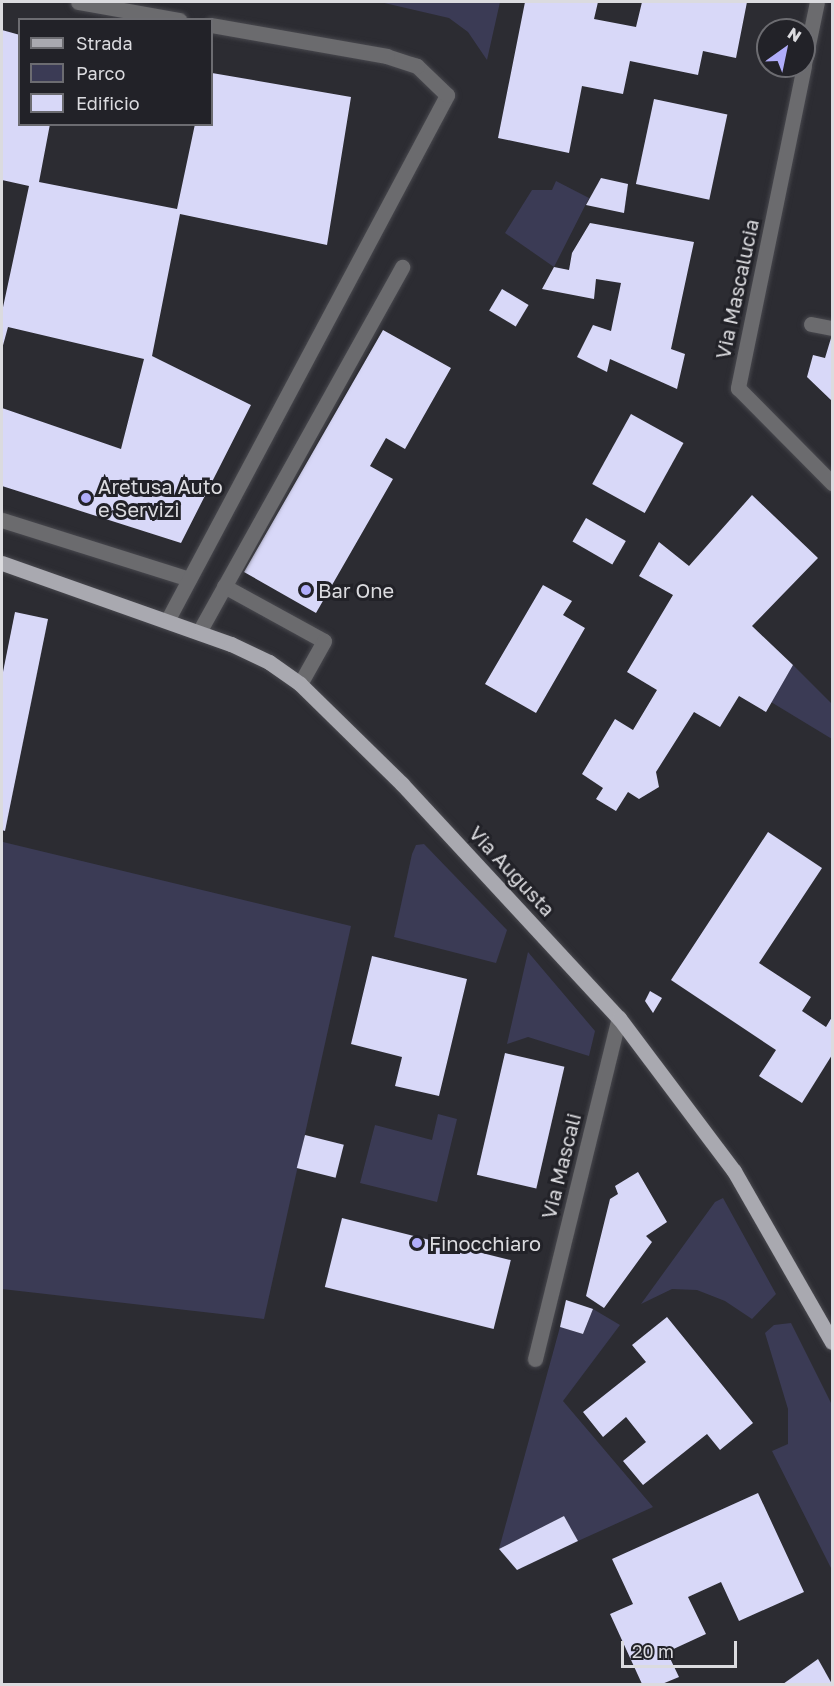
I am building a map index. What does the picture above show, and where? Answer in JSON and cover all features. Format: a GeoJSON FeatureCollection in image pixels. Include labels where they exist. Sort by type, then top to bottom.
{"type":"FeatureCollection","features":[{"type":"Feature","properties":{"kind":"main road"},"geometry":{"type":"LineString","coordinates":[[2,564],[35,576]]}},
{"type":"Feature","properties":{"kind":"main road"},"geometry":{"type":"LineString","coordinates":[[2,572],[35,576]]}},
{"type":"Feature","properties":{"kind":"main road","name":"Via Augusta"},"geometry":{"type":"LineString","coordinates":[[35,576],[199,632],[269,662],[300,684],[402,784],[619,1018],[734,1171],[832,1342]]}},
{"type":"Feature","properties":{"kind":"street"},"geometry":{"type":"LineString","coordinates":[[78,2],[168,18]]}},
{"type":"Feature","properties":{"kind":"street","name":"Via Mascalucia"},"geometry":{"type":"LineString","coordinates":[[814,18],[817,2]]}},
{"type":"Feature","properties":{"kind":"street"},"geometry":{"type":"LineString","coordinates":[[167,621],[447,95],[417,66],[387,56],[213,25]]}},
{"type":"Feature","properties":{"kind":"street","name":"Via Mascalucia"},"geometry":{"type":"LineString","coordinates":[[801,78],[738,388],[832,483]]}},
{"type":"Feature","properties":{"kind":"street"},"geometry":{"type":"LineString","coordinates":[[199,632],[402,267]]}},
{"type":"Feature","properties":{"kind":"street"},"geometry":{"type":"LineString","coordinates":[[811,324],[832,328]]}},
{"type":"Feature","properties":{"kind":"street"},"geometry":{"type":"LineString","coordinates":[[2,520],[189,579]]}},
{"type":"Feature","properties":{"kind":"street"},"geometry":{"type":"LineString","coordinates":[[224,586],[324,641],[300,684]]}},
{"type":"Feature","properties":{"kind":"street","name":"Via Mascali"},"geometry":{"type":"LineString","coordinates":[[535,1359],[619,1018]]}},
{"type":"Feature","properties":{"kind":"green space"},"geometry":{"type":"Polygon","coordinates":[[[380,2],[500,2],[487,60],[468,32],[449,18],[380,2]]]}},
{"type":"Feature","properties":{"kind":"green space"},"geometry":{"type":"Polygon","coordinates":[[[556,181],[589,198],[554,267],[505,233],[532,190],[552,190],[556,181]]]}},
{"type":"Feature","properties":{"kind":"green space"},"geometry":{"type":"Polygon","coordinates":[[[793,665],[832,704],[832,739],[771,702],[793,665]]]}},
{"type":"Feature","properties":{"kind":"green space"},"geometry":{"type":"Polygon","coordinates":[[[3,842],[351,926],[264,1319],[2,1289],[3,842]]]}},
{"type":"Feature","properties":{"kind":"green space"},"geometry":{"type":"Polygon","coordinates":[[[424,844],[507,930],[496,963],[394,937],[412,854],[416,845],[424,844]]]}},
{"type":"Feature","properties":{"kind":"green space"},"geometry":{"type":"Polygon","coordinates":[[[528,952],[595,1031],[589,1056],[528,1037],[507,1044],[528,952]]]}},
{"type":"Feature","properties":{"kind":"green space"},"geometry":{"type":"Polygon","coordinates":[[[438,1114],[457,1119],[437,1202],[360,1183],[375,1125],[432,1140],[438,1114]]]}},
{"type":"Feature","properties":{"kind":"green space"},"geometry":{"type":"Polygon","coordinates":[[[723,1198],[776,1294],[752,1319],[725,1301],[697,1290],[672,1289],[641,1304],[715,1202],[723,1198]]]}},
{"type":"Feature","properties":{"kind":"green space"},"geometry":{"type":"Polygon","coordinates":[[[593,1309],[620,1325],[563,1401],[653,1507],[578,1541],[564,1516],[499,1549],[560,1327],[583,1334],[593,1309]]]}},
{"type":"Feature","properties":{"kind":"green space"},"geometry":{"type":"Polygon","coordinates":[[[791,1323],[832,1405],[832,1570],[772,1451],[788,1444],[788,1409],[765,1333],[774,1325],[791,1323]]]}},
{"type":"Feature","properties":{"kind":"building"},"geometry":{"type":"Polygon","coordinates":[[[525,2],[598,2],[594,19],[636,27],[642,2],[747,2],[736,58],[703,51],[698,75],[630,61],[623,94],[582,86],[569,153],[498,138],[525,2]]]}},
{"type":"Feature","properties":{"kind":"building"},"geometry":{"type":"Polygon","coordinates":[[[2,30],[18,34],[18,126],[50,126],[39,182],[177,209],[195,126],[213,126],[213,73],[351,97],[327,245],[180,214],[152,356],[251,405],[181,543],[2,486],[2,408],[121,449],[144,359],[8,327],[2,349],[2,312],[29,186],[2,180],[2,30]]]}},
{"type":"Feature","properties":{"kind":"building"},"geometry":{"type":"Polygon","coordinates":[[[654,99],[727,115],[709,200],[636,184],[654,99]]]}},
{"type":"Feature","properties":{"kind":"building"},"geometry":{"type":"Polygon","coordinates":[[[601,178],[628,184],[624,213],[586,205],[601,178]]]}},
{"type":"Feature","properties":{"kind":"building"},"geometry":{"type":"Polygon","coordinates":[[[590,223],[694,242],[671,349],[685,354],[677,389],[610,359],[607,372],[577,357],[593,325],[611,331],[621,283],[596,279],[594,299],[542,289],[554,267],[569,270],[572,253],[590,223]]]}},
{"type":"Feature","properties":{"kind":"building"},"geometry":{"type":"Polygon","coordinates":[[[502,289],[529,305],[516,326],[489,310],[502,289]]]}},
{"type":"Feature","properties":{"kind":"building"},"geometry":{"type":"Polygon","coordinates":[[[383,330],[451,368],[405,449],[386,438],[370,466],[393,479],[316,613],[244,572],[383,330]]]}},
{"type":"Feature","properties":{"kind":"building"},"geometry":{"type":"Polygon","coordinates":[[[831,338],[832,401],[807,377],[813,355],[825,358],[831,338]]]}},
{"type":"Feature","properties":{"kind":"building"},"geometry":{"type":"Polygon","coordinates":[[[631,414],[683,443],[645,513],[592,484],[631,414]]]}},
{"type":"Feature","properties":{"kind":"building"},"geometry":{"type":"Polygon","coordinates":[[[752,495],[818,558],[752,626],[793,665],[766,712],[739,696],[720,727],[694,712],[656,772],[659,787],[639,799],[628,792],[616,811],[596,799],[603,788],[582,774],[615,719],[633,730],[657,690],[627,672],[673,595],[639,576],[659,542],[689,566],[752,495]]]}},
{"type":"Feature","properties":{"kind":"building"},"geometry":{"type":"Polygon","coordinates":[[[586,518],[626,541],[612,564],[572,541],[586,518]]]}},
{"type":"Feature","properties":{"kind":"building"},"geometry":{"type":"Polygon","coordinates":[[[543,585],[572,601],[563,615],[585,628],[536,713],[485,684],[543,585]]]}},
{"type":"Feature","properties":{"kind":"building"},"geometry":{"type":"Polygon","coordinates":[[[15,612],[48,619],[5,831],[2,830],[2,677],[15,612]]]}},
{"type":"Feature","properties":{"kind":"building"},"geometry":{"type":"Polygon","coordinates":[[[768,832],[822,868],[759,963],[811,997],[802,1011],[826,1027],[832,1017],[832,1055],[802,1103],[759,1076],[776,1050],[671,980],[768,832]]]}},
{"type":"Feature","properties":{"kind":"building"},"geometry":{"type":"Polygon","coordinates":[[[372,956],[467,979],[439,1096],[395,1086],[402,1057],[351,1044],[372,956]]]}},
{"type":"Feature","properties":{"kind":"building"},"geometry":{"type":"Polygon","coordinates":[[[650,991],[662,998],[653,1013],[645,1001],[650,991]]]}},
{"type":"Feature","properties":{"kind":"building"},"geometry":{"type":"Polygon","coordinates":[[[505,1053],[564,1067],[536,1189],[477,1175],[505,1053]]]}},
{"type":"Feature","properties":{"kind":"building"},"geometry":{"type":"Polygon","coordinates":[[[305,1135],[344,1145],[336,1178],[297,1168],[305,1135]]]}},
{"type":"Feature","properties":{"kind":"building"},"geometry":{"type":"Polygon","coordinates":[[[638,1172],[667,1222],[646,1236],[652,1242],[604,1308],[586,1296],[610,1199],[618,1194],[615,1186],[638,1172]]]}},
{"type":"Feature","properties":{"kind":"building"},"geometry":{"type":"Polygon","coordinates":[[[342,1218],[511,1260],[494,1329],[325,1287],[342,1218]]]}},
{"type":"Feature","properties":{"kind":"building"},"geometry":{"type":"Polygon","coordinates":[[[566,1300],[593,1309],[583,1334],[560,1327],[566,1300]]]}},
{"type":"Feature","properties":{"kind":"building"},"geometry":{"type":"Polygon","coordinates":[[[667,1317],[753,1423],[720,1450],[707,1434],[643,1485],[623,1461],[646,1442],[626,1417],[603,1437],[583,1412],[646,1362],[632,1345],[667,1317]]]}},
{"type":"Feature","properties":{"kind":"building"},"geometry":{"type":"Polygon","coordinates":[[[758,1493],[804,1592],[739,1621],[721,1582],[688,1597],[706,1634],[667,1652],[679,1677],[662,1684],[642,1684],[610,1614],[633,1604],[612,1559],[758,1493]]]}},
{"type":"Feature","properties":{"kind":"building"},"geometry":{"type":"Polygon","coordinates":[[[564,1516],[578,1541],[517,1570],[499,1549],[564,1516]]]}},
{"type":"Feature","properties":{"kind":"building"},"geometry":{"type":"Polygon","coordinates":[[[818,1659],[832,1684],[783,1684],[818,1659]]]}},
{"type":"Feature","properties":{"kind":"place","name":"Aretusa Auto e Servizi"},"geometry":{"type":"Point","coordinates":[86,498]}},
{"type":"Feature","properties":{"kind":"place","name":"Bar One"},"geometry":{"type":"Point","coordinates":[306,590]}},
{"type":"Feature","properties":{"kind":"place","name":"Finocchiaro"},"geometry":{"type":"Point","coordinates":[417,1243]}}]}
